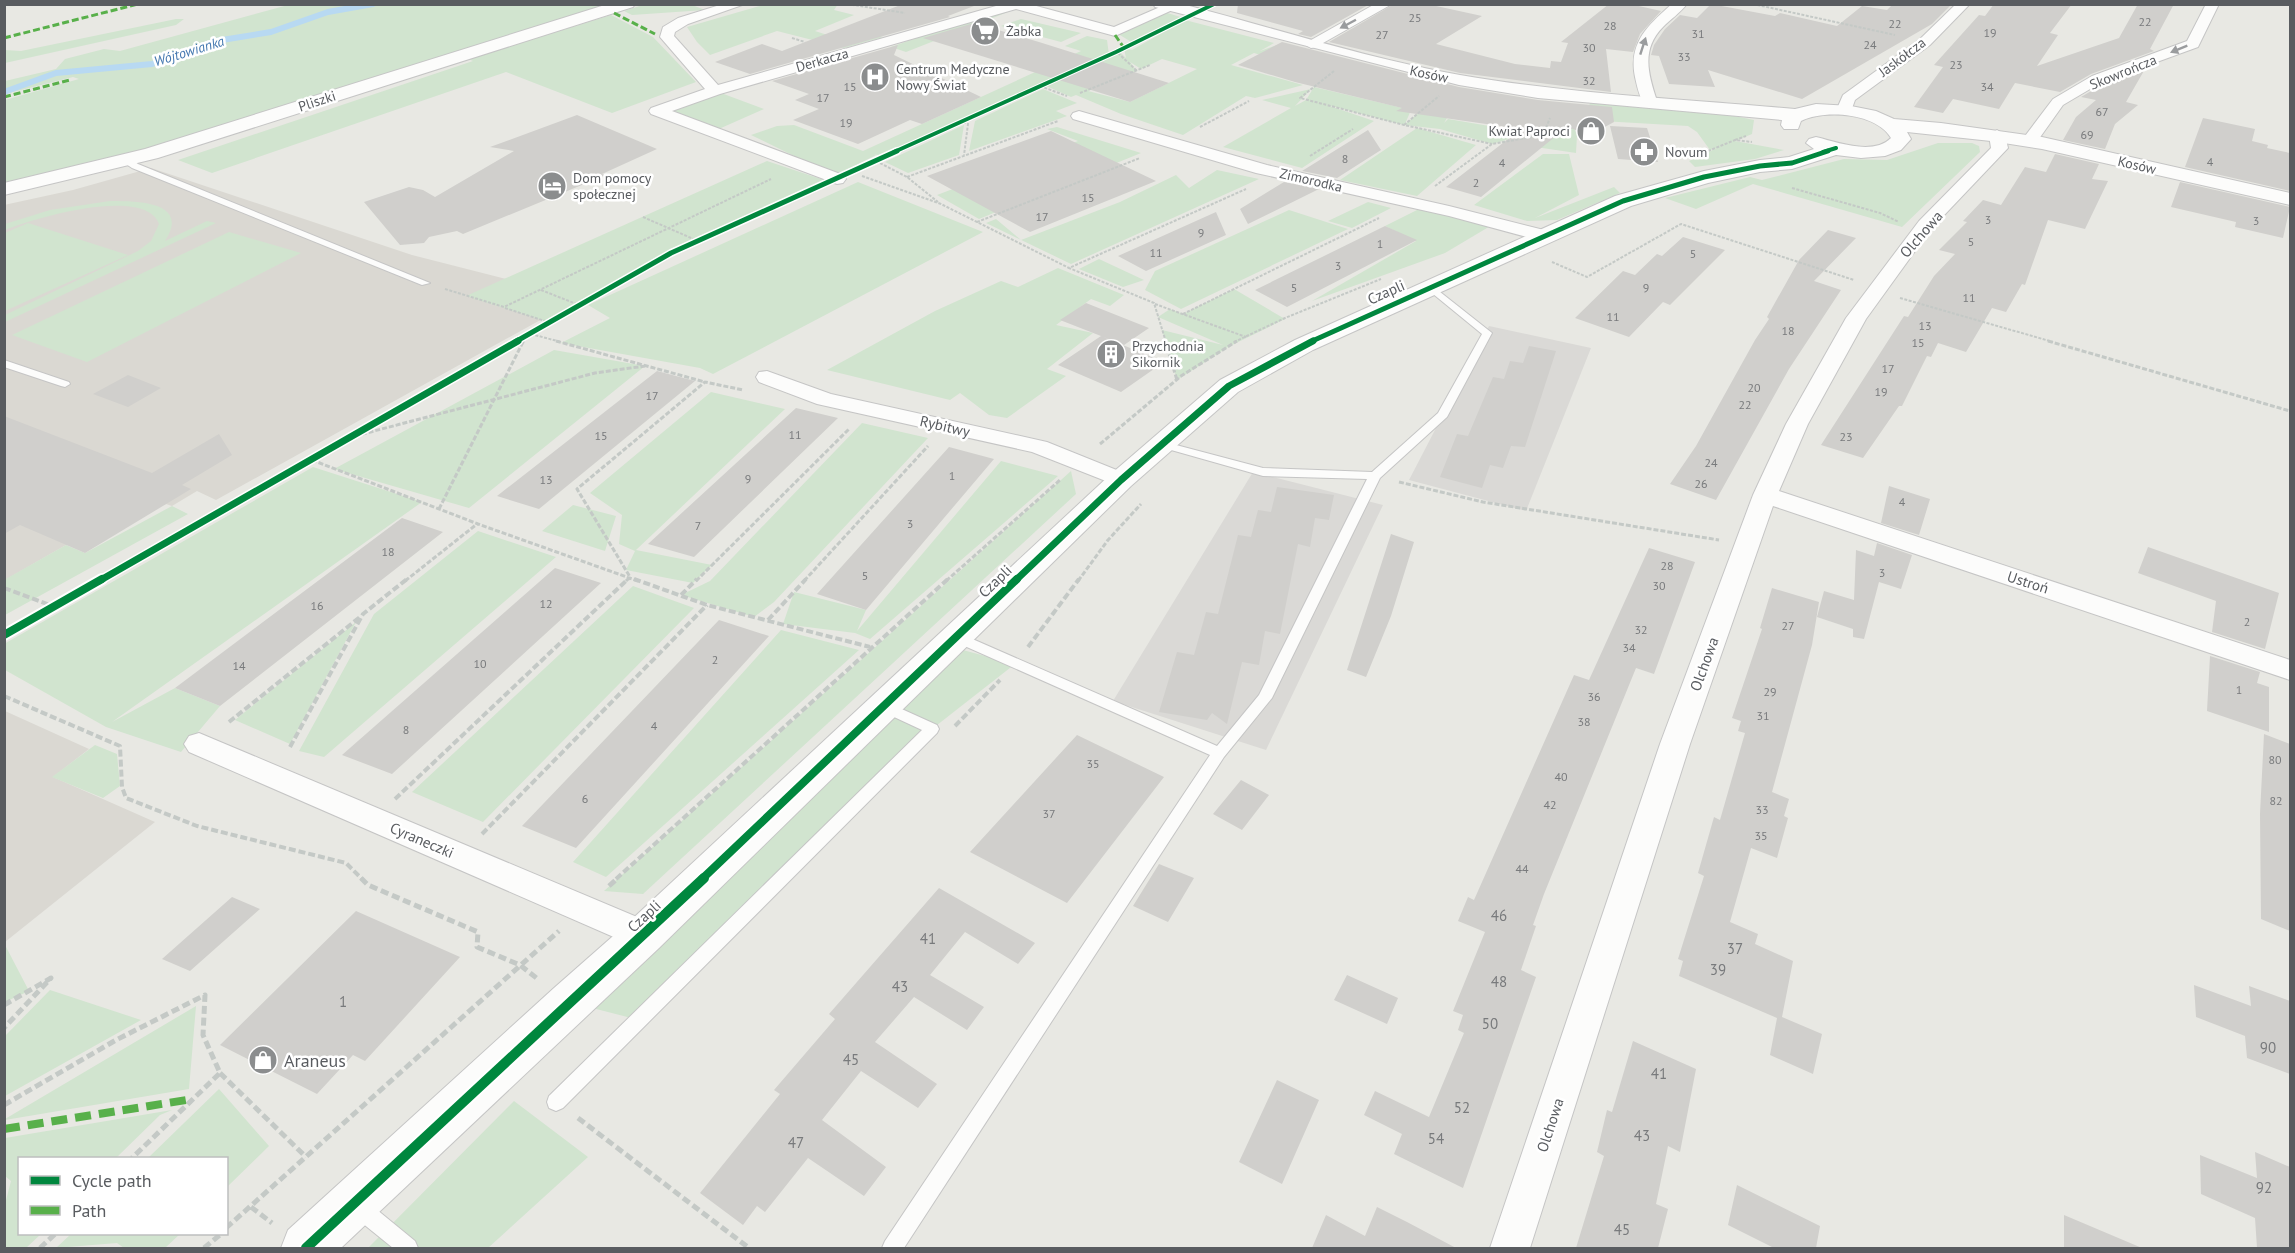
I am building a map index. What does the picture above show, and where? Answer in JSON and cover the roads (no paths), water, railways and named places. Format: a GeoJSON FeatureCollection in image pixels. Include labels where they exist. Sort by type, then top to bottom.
{"type":"FeatureCollection","features":[{"type":"Feature","properties":{"kind":"street","name":"Pliszki"},"geometry":{"type":"LineString","coordinates":[[4,189],[126,160],[218,133],[627,4]]}},
{"type":"Feature","properties":{"kind":"street"},"geometry":{"type":"LineString","coordinates":[[715,91],[667,37],[668,30],[683,21],[739,4]]}},
{"type":"Feature","properties":{"kind":"street"},"geometry":{"type":"LineString","coordinates":[[1311,44],[1386,4]]}},
{"type":"Feature","properties":{"kind":"street"},"geometry":{"type":"LineString","coordinates":[[1649,101],[1640,72],[1640,47],[1648,32],[1681,4]]}},
{"type":"Feature","properties":{"kind":"street","name":"Jaskółcza"},"geometry":{"type":"LineString","coordinates":[[1844,111],[1848,98],[1925,42],[1964,4]]}},
{"type":"Feature","properties":{"kind":"street","name":"Skowrończa"},"geometry":{"type":"LineString","coordinates":[[2030,140],[2058,102],[2097,80],[2193,44],[2213,4]]}},
{"type":"Feature","properties":{"kind":"street","name":"Derkacza"},"geometry":{"type":"LineString","coordinates":[[837,179],[657,111],[715,91],[1016,5],[1115,32],[1167,6]]}},
{"type":"Feature","properties":{"kind":"street","name":"Kosów"},"geometry":{"type":"LineString","coordinates":[[1167,6],[1459,80],[1538,92],[1703,106],[1796,126],[1836,148]]}},
{"type":"Feature","properties":{"kind":"street"},"geometry":{"type":"LineString","coordinates":[[1796,126],[1810,110],[1844,111],[1870,116],[1895,132],[1897,145],[1873,152],[1836,148]]}},
{"type":"Feature","properties":{"kind":"street","name":"Zimorodka"},"geometry":{"type":"LineString","coordinates":[[1079,116],[1141,136],[1270,171],[1498,221],[1546,248]]}},
{"type":"Feature","properties":{"kind":"street","name":"Czapli"},"geometry":{"type":"LineString","coordinates":[[1760,166],[1794,149],[1796,126]]}},
{"type":"Feature","properties":{"kind":"street","name":"Kosów"},"geometry":{"type":"LineString","coordinates":[[1895,132],[1990,135],[2030,140],[2290,199]]}},
{"type":"Feature","properties":{"kind":"street","name":"Olchowa"},"geometry":{"type":"LineString","coordinates":[[1510,1248],[1674,744],[1765,495],[1797,424],[1856,318],[1925,225],[2000,148],[1990,135]]}},
{"type":"Feature","properties":{"kind":"street","name":"Czapli"},"geometry":{"type":"LineString","coordinates":[[306,1248],[644,935],[1121,480],[1229,386],[1304,345],[1430,287],[1546,248],[1598,211],[1694,179],[1760,166],[1792,163],[1836,148]]}},
{"type":"Feature","properties":{"kind":"street","name":"Rybitwy"},"geometry":{"type":"LineString","coordinates":[[758,384],[1039,447],[1121,480]]}},
{"type":"Feature","properties":{"kind":"street","name":"Ustroń"},"geometry":{"type":"LineString","coordinates":[[1765,495],[2290,670]]}},
{"type":"Feature","properties":{"kind":"street","name":"Cyraneczki"},"geometry":{"type":"LineString","coordinates":[[199,744],[644,935]]}},
{"type":"Feature","properties":{"kind":"lane"},"geometry":{"type":"LineString","coordinates":[[126,160],[277,225],[425,283]]}},
{"type":"Feature","properties":{"kind":"lane"},"geometry":{"type":"LineString","coordinates":[[892,1248],[1219,753],[1264,698],[1375,476],[1443,415],[1487,333],[1430,287]]}},
{"type":"Feature","properties":{"kind":"lane"},"geometry":{"type":"LineString","coordinates":[[4,363],[65,384]]}},
{"type":"Feature","properties":{"kind":"lane"},"geometry":{"type":"LineString","coordinates":[[1161,444],[1263,472],[1375,476]]}},
{"type":"Feature","properties":{"kind":"lane"},"geometry":{"type":"LineString","coordinates":[[956,637],[1219,753]]}},
{"type":"Feature","properties":{"kind":"lane"},"geometry":{"type":"LineString","coordinates":[[556,1102],[932,729],[884,706]]}},
{"type":"Feature","properties":{"kind":"lane"},"geometry":{"type":"LineString","coordinates":[[354,1203],[408,1248]]}},
{"type":"Feature","properties":{"kind":"waterway","name":"Wójtowianka"},"geometry":{"type":"LineString","coordinates":[[4,92],[56,73],[152,64],[216,41],[271,32],[328,12],[373,4]]}},
{"type":"Feature","properties":{"kind":"place","name":"Żabka"},"geometry":{"type":"Point","coordinates":[985,31]}},
{"type":"Feature","properties":{"kind":"place","name":"Centrum Medyczne Nowy Świat"},"geometry":{"type":"Point","coordinates":[875,77]}},
{"type":"Feature","properties":{"kind":"place","name":"Kwiat Paproci"},"geometry":{"type":"Point","coordinates":[1591,131]}},
{"type":"Feature","properties":{"kind":"place","name":"Novum"},"geometry":{"type":"Point","coordinates":[1644,152]}},
{"type":"Feature","properties":{"kind":"place","name":"Dom pomocy społecznej"},"geometry":{"type":"Point","coordinates":[552,186]}},
{"type":"Feature","properties":{"kind":"place","name":"Przychodnia Sikornik"},"geometry":{"type":"Point","coordinates":[1111,354]}},
{"type":"Feature","properties":{"kind":"place","name":"Araneus"},"geometry":{"type":"Point","coordinates":[263,1060]}}]}
